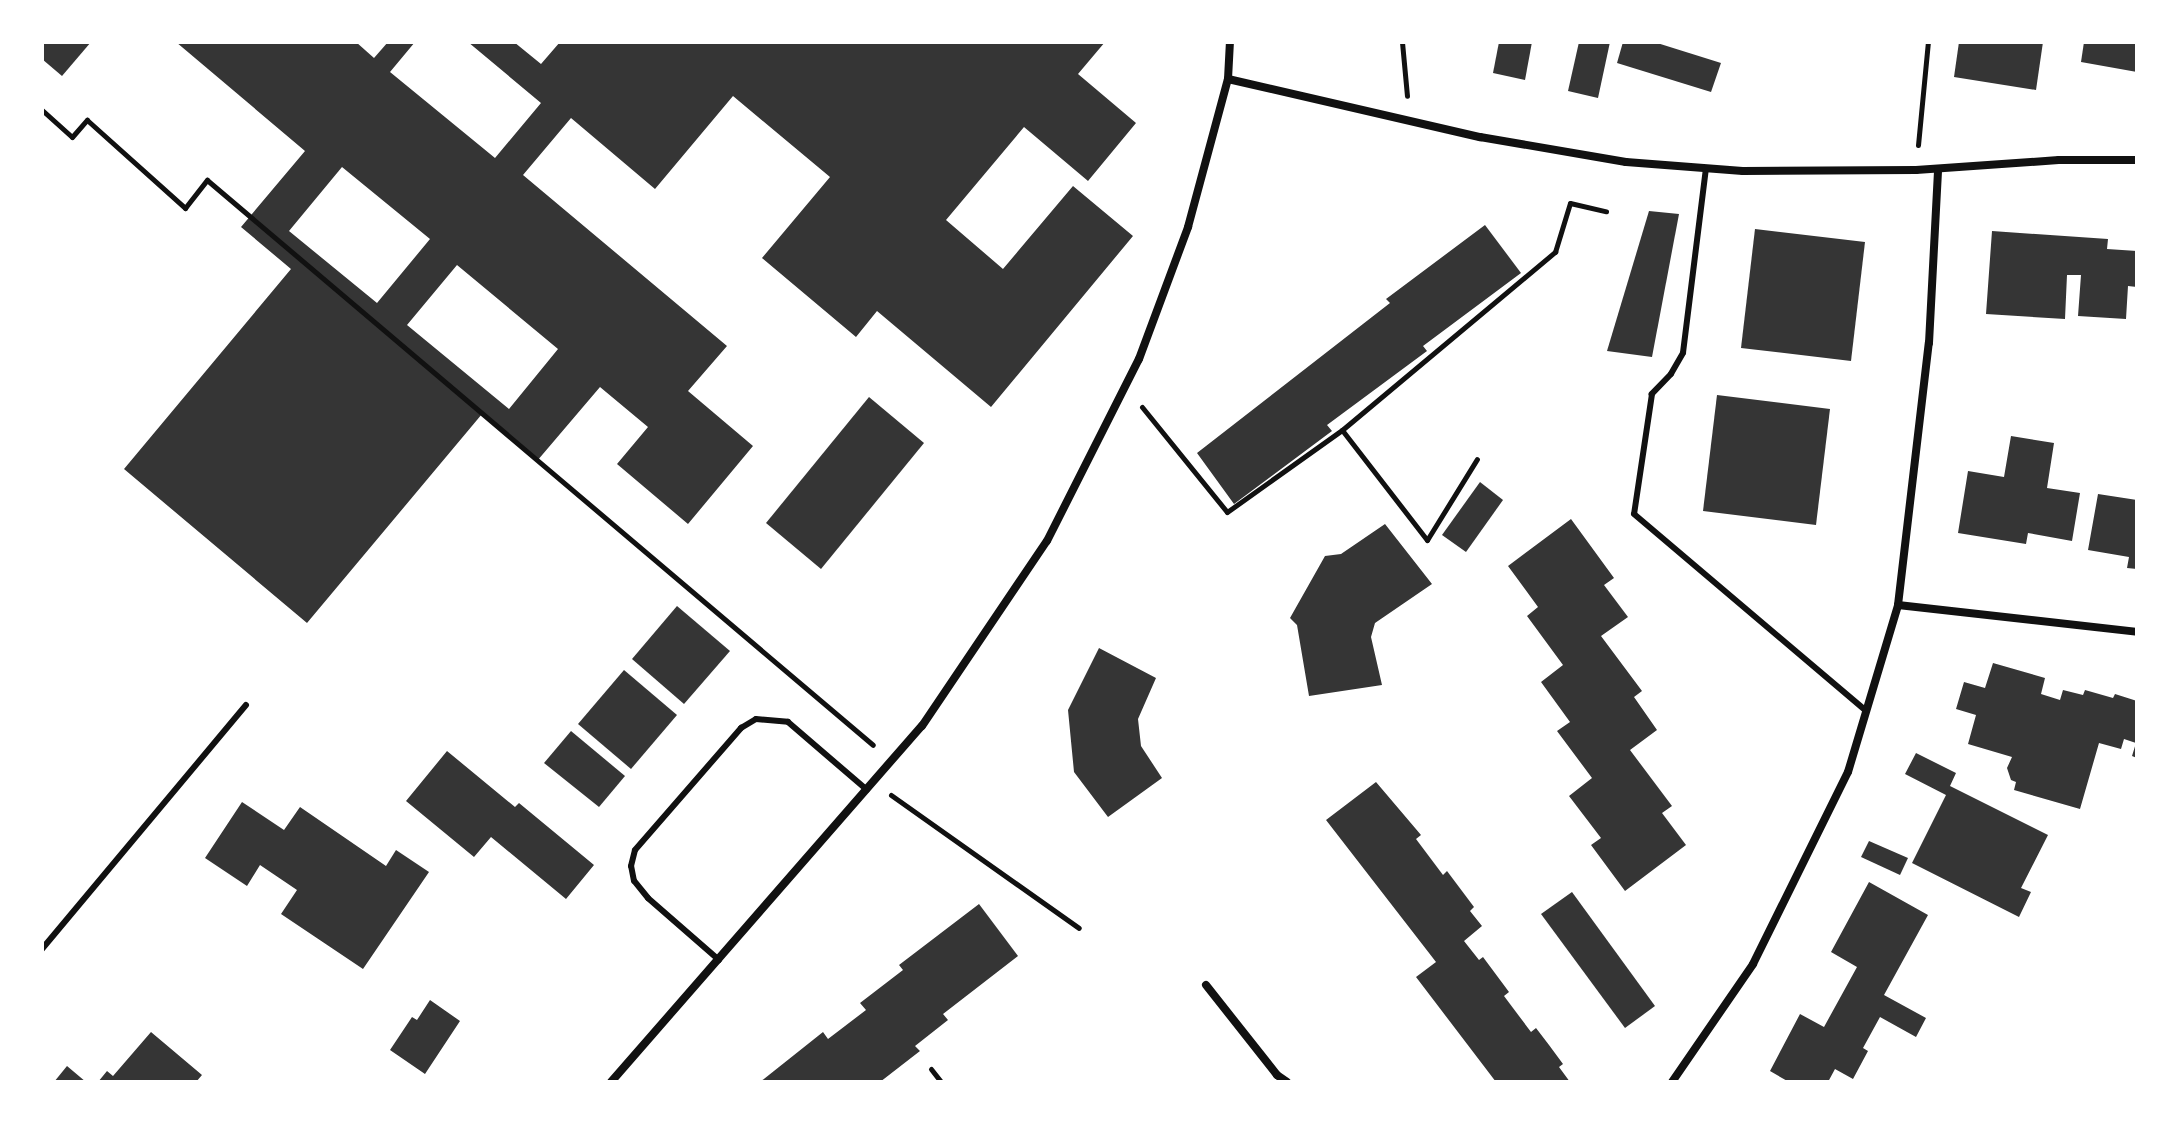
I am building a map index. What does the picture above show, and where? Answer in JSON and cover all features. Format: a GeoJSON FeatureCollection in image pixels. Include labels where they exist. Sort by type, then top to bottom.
{"type":"FeatureCollection","features":[{"type":"Feature","properties":{"kind":"street"},"geometry":{"type":"LineString","coordinates":[[611,1082],[922,726],[1047,541],[1139,359],[1188,227],[1228,79],[1230,42]]}},
{"type":"Feature","properties":{"kind":"street"},"geometry":{"type":"LineString","coordinates":[[1228,79],[1480,137],[1626,162],[1706,168],[1916,170],[2059,160],[2137,160]]}},
{"type":"Feature","properties":{"kind":"street"},"geometry":{"type":"LineString","coordinates":[[1672,1082],[1753,964],[1848,772],[1898,605],[1929,343],[1938,169]]}},
{"type":"Feature","properties":{"kind":"street"},"geometry":{"type":"LineString","coordinates":[[1898,605],[2137,632]]}},
{"type":"Feature","properties":{"kind":"street"},"geometry":{"type":"LineString","coordinates":[[1206,985],[1277,1075],[1287,1082]]}},
{"type":"Feature","properties":{"kind":"lane"},"geometry":{"type":"LineString","coordinates":[[1706,168],[1683,353],[1671,374],[1652,394],[1634,514],[1866,711]]}},
{"type":"Feature","properties":{"kind":"lane"},"geometry":{"type":"LineString","coordinates":[[42,949],[246,705]]}},
{"type":"Feature","properties":{"kind":"lane"},"geometry":{"type":"LineString","coordinates":[[719,960],[648,898],[634,881],[631,866],[635,850],[741,728],[756,719],[788,722],[867,790]]}},
{"type":"Feature","properties":{"kind":"path"},"geometry":{"type":"LineString","coordinates":[[1402,42],[1409,121]]}},
{"type":"Feature","properties":{"kind":"path"},"geometry":{"type":"LineString","coordinates":[[1916,170],[1928,42]]}},
{"type":"Feature","properties":{"kind":"path"},"geometry":{"type":"LineString","coordinates":[[42,110],[72,137],[87,120],[185,208],[207,180],[892,761]]}},
{"type":"Feature","properties":{"kind":"path"},"geometry":{"type":"LineString","coordinates":[[1123,390],[1153,416],[1227,512],[1342,430],[1555,252],[1570,203],[1606,211]]}},
{"type":"Feature","properties":{"kind":"path"},"geometry":{"type":"LineString","coordinates":[[1342,430],[1427,540],[1477,459]]}},
{"type":"Feature","properties":{"kind":"path"},"geometry":{"type":"LineString","coordinates":[[875,782],[1079,928]]}},
{"type":"Feature","properties":{"kind":"path"},"geometry":{"type":"LineString","coordinates":[[931,1069],[941,1082]]}},
{"type":"Feature","properties":{"kind":"building"},"geometry":{"type":"Polygon","coordinates":[[[42,42],[91,42],[62,76],[42,59],[42,42]]]}},
{"type":"Feature","properties":{"kind":"building"},"geometry":{"type":"Polygon","coordinates":[[[176,42],[356,42],[374,58],[388,42],[415,42],[390,72],[495,158],[541,103],[468,42],[514,42],[541,64],[560,42],[1105,42],[1078,74],[1136,123],[1088,181],[1024,127],[946,220],[1003,269],[1073,186],[1133,236],[991,407],[877,311],[856,337],[762,258],[830,177],[733,96],[655,189],[571,118],[523,175],[727,346],[688,391],[753,446],[688,524],[617,464],[648,427],[600,387],[537,461],[482,414],[307,623],[124,469],[291,269],[241,227],[305,151],[176,42]],[[342,167],[289,231],[377,303],[430,239],[342,167]],[[457,265],[407,325],[509,409],[558,349],[457,265]]]}},
{"type":"Feature","properties":{"kind":"building"},"geometry":{"type":"Polygon","coordinates":[[[1499,42],[1532,42],[1525,80],[1493,73],[1499,42]]]}},
{"type":"Feature","properties":{"kind":"building"},"geometry":{"type":"Polygon","coordinates":[[[1579,42],[1610,42],[1598,98],[1568,91],[1579,42]]]}},
{"type":"Feature","properties":{"kind":"building"},"geometry":{"type":"Polygon","coordinates":[[[1623,42],[1654,42],[1721,63],[1711,92],[1617,63],[1623,42]]]}},
{"type":"Feature","properties":{"kind":"building"},"geometry":{"type":"Polygon","coordinates":[[[1959,42],[2043,42],[2036,90],[1954,77],[1959,42]]]}},
{"type":"Feature","properties":{"kind":"building"},"geometry":{"type":"Polygon","coordinates":[[[2084,42],[2137,42],[2137,72],[2081,62],[2084,42]]]}},
{"type":"Feature","properties":{"kind":"building"},"geometry":{"type":"Polygon","coordinates":[[[1649,211],[1679,214],[1652,357],[1607,351],[1649,211]]]}},
{"type":"Feature","properties":{"kind":"building"},"geometry":{"type":"Polygon","coordinates":[[[1485,225],[1521,273],[1423,346],[1427,351],[1327,425],[1332,431],[1234,504],[1197,453],[1390,303],[1386,299],[1485,225]]]}},
{"type":"Feature","properties":{"kind":"building"},"geometry":{"type":"Polygon","coordinates":[[[1755,229],[1865,242],[1851,361],[1741,348],[1755,229]]]}},
{"type":"Feature","properties":{"kind":"building"},"geometry":{"type":"Polygon","coordinates":[[[1992,231],[2108,239],[2107,249],[2137,251],[2137,287],[2128,286],[2126,319],[2078,316],[2081,275],[2067,275],[2065,319],[1986,314],[1992,231]]]}},
{"type":"Feature","properties":{"kind":"building"},"geometry":{"type":"Polygon","coordinates":[[[1717,395],[1830,409],[1816,525],[1703,511],[1717,395]]]}},
{"type":"Feature","properties":{"kind":"building"},"geometry":{"type":"Polygon","coordinates":[[[869,397],[924,443],[821,569],[766,523],[869,397]]]}},
{"type":"Feature","properties":{"kind":"building"},"geometry":{"type":"Polygon","coordinates":[[[2011,436],[2054,443],[2047,488],[2080,493],[2072,541],[2028,533],[2026,544],[1958,533],[1968,471],[2004,477],[2011,436]]]}},
{"type":"Feature","properties":{"kind":"building"},"geometry":{"type":"Polygon","coordinates":[[[1480,482],[1503,500],[1466,552],[1442,535],[1480,482]]]}},
{"type":"Feature","properties":{"kind":"building"},"geometry":{"type":"Polygon","coordinates":[[[2098,494],[2137,500],[2137,569],[2127,568],[2129,557],[2088,550],[2098,494]]]}},
{"type":"Feature","properties":{"kind":"building"},"geometry":{"type":"Polygon","coordinates":[[[1571,519],[1614,578],[1604,585],[1628,617],[1601,636],[1642,691],[1634,697],[1657,730],[1630,750],[1672,806],[1662,813],[1686,845],[1625,891],[1591,845],[1601,838],[1569,796],[1592,778],[1557,731],[1570,722],[1541,682],[1563,665],[1527,616],[1538,607],[1508,566],[1571,519]]]}},
{"type":"Feature","properties":{"kind":"building"},"geometry":{"type":"Polygon","coordinates":[[[1385,524],[1432,584],[1375,623],[1371,637],[1382,685],[1309,696],[1297,625],[1290,618],[1325,556],[1341,554],[1385,524]]]}},
{"type":"Feature","properties":{"kind":"building"},"geometry":{"type":"Polygon","coordinates":[[[677,606],[730,651],[684,704],[632,659],[677,606]]]}},
{"type":"Feature","properties":{"kind":"building"},"geometry":{"type":"Polygon","coordinates":[[[1099,648],[1156,678],[1138,719],[1141,746],[1162,778],[1108,817],[1074,772],[1068,710],[1099,648]]]}},
{"type":"Feature","properties":{"kind":"building"},"geometry":{"type":"Polygon","coordinates":[[[1993,663],[2045,678],[2041,694],[2060,700],[2063,690],[2083,695],[2085,690],[2137,701],[2137,758],[2132,756],[2136,743],[2124,739],[2121,749],[2099,743],[2080,809],[2014,790],[2016,782],[2011,780],[2007,768],[2012,757],[1968,744],[1976,715],[1956,709],[1964,682],[1985,688],[1993,663]]]}},
{"type":"Feature","properties":{"kind":"building"},"geometry":{"type":"Polygon","coordinates":[[[624,670],[677,715],[631,769],[578,724],[624,670]]]}},
{"type":"Feature","properties":{"kind":"building"},"geometry":{"type":"Polygon","coordinates":[[[571,731],[625,776],[599,807],[544,763],[571,731]]]}},
{"type":"Feature","properties":{"kind":"building"},"geometry":{"type":"Polygon","coordinates":[[[447,751],[515,807],[519,803],[594,865],[566,899],[491,837],[474,857],[406,801],[447,751]]]}},
{"type":"Feature","properties":{"kind":"building"},"geometry":{"type":"Polygon","coordinates":[[[1916,753],[1956,773],[1950,786],[2048,835],[2021,888],[2031,892],[2019,917],[1912,863],[1946,795],[1905,774],[1916,753]]]}},
{"type":"Feature","properties":{"kind":"building"},"geometry":{"type":"Polygon","coordinates":[[[1376,782],[1421,835],[1416,839],[1443,875],[1447,871],[1474,907],[1470,911],[1482,926],[1464,941],[1479,960],[1483,957],[1509,992],[1504,996],[1531,1032],[1536,1028],[1563,1064],[1559,1067],[1570,1082],[1496,1082],[1416,977],[1436,962],[1326,820],[1376,782]]]}},
{"type":"Feature","properties":{"kind":"building"},"geometry":{"type":"Polygon","coordinates":[[[242,802],[284,830],[300,807],[386,866],[396,850],[429,872],[363,969],[281,914],[297,890],[260,865],[247,886],[205,858],[242,802]]]}},
{"type":"Feature","properties":{"kind":"building"},"geometry":{"type":"Polygon","coordinates":[[[1869,841],[1908,858],[1900,875],[1861,857],[1869,841]]]}},
{"type":"Feature","properties":{"kind":"building"},"geometry":{"type":"Polygon","coordinates":[[[1869,882],[1928,915],[1884,995],[1926,1018],[1916,1037],[1880,1017],[1863,1048],[1868,1051],[1853,1079],[1835,1069],[1828,1082],[1789,1082],[1770,1071],[1800,1014],[1824,1027],[1857,967],[1831,952],[1869,882]]]}},
{"type":"Feature","properties":{"kind":"building"},"geometry":{"type":"Polygon","coordinates":[[[1572,892],[1655,1006],[1625,1028],[1541,914],[1572,892]]]}},
{"type":"Feature","properties":{"kind":"building"},"geometry":{"type":"Polygon","coordinates":[[[979,904],[1018,956],[943,1014],[948,1020],[915,1046],[920,1051],[880,1082],[760,1082],[823,1032],[828,1039],[866,1010],[860,1003],[903,970],[899,965],[979,904]]]}},
{"type":"Feature","properties":{"kind":"building"},"geometry":{"type":"Polygon","coordinates":[[[430,1000],[460,1021],[425,1074],[390,1050],[412,1017],[417,1020],[430,1000]]]}},
{"type":"Feature","properties":{"kind":"building"},"geometry":{"type":"Polygon","coordinates":[[[151,1032],[202,1075],[196,1082],[98,1082],[107,1071],[113,1076],[151,1032]]]}},
{"type":"Feature","properties":{"kind":"building"},"geometry":{"type":"Polygon","coordinates":[[[67,1066],[86,1082],[54,1082],[67,1066]]]}}]}
